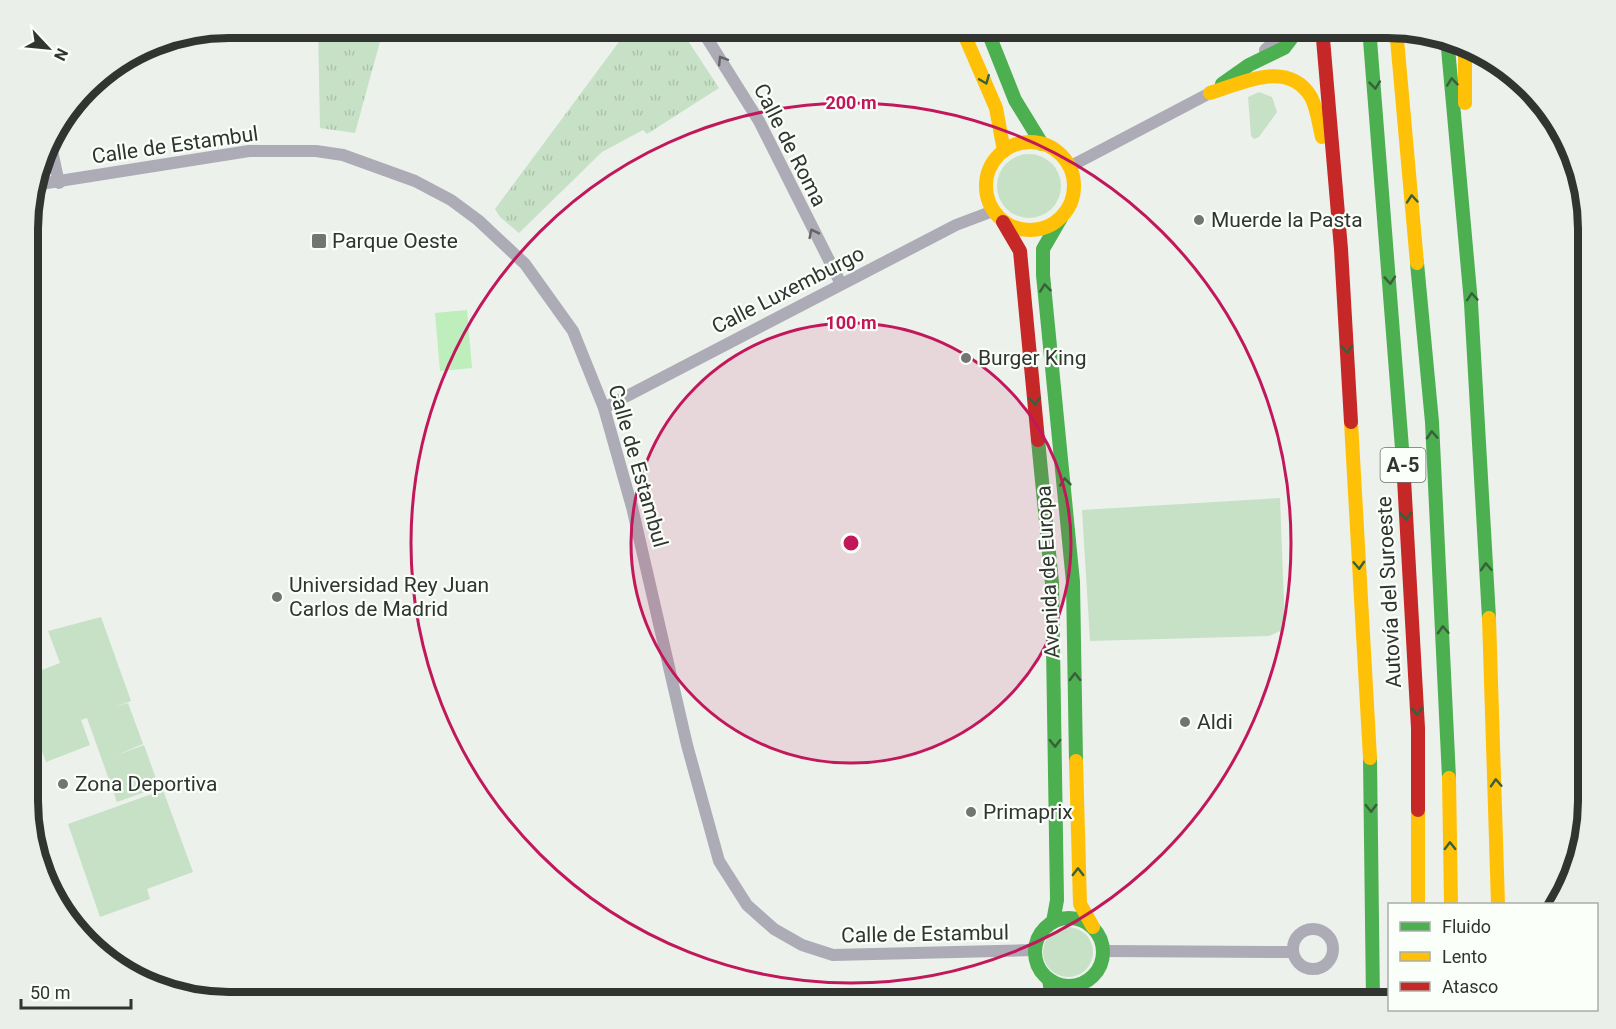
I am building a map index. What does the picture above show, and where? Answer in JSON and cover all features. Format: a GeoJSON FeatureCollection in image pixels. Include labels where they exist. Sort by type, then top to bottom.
{"type":"FeatureCollection","features":[{"type":"Feature","properties":{"kind":"main road"},"geometry":{"type":"LineString","coordinates":[[965,37],[996,108],[1004,151]]}},
{"type":"Feature","properties":{"kind":"main road"},"geometry":{"type":"LineString","coordinates":[[990,37],[1015,100],[1042,144]]}},
{"type":"Feature","properties":{"kind":"main road"},"geometry":{"type":"LineString","coordinates":[[1210,93],[1248,65],[1284,48],[1292,37]]}},
{"type":"Feature","properties":{"kind":"main road"},"geometry":{"type":"LineString","coordinates":[[1323,37],[1337,190],[1370,750],[1373,991]]}},
{"type":"Feature","properties":{"kind":"main road","name":"Autovía del Suroeste"},"geometry":{"type":"LineString","coordinates":[[1370,37],[1402,450],[1418,728],[1418,903]]}},
{"type":"Feature","properties":{"kind":"main road","name":"A-5"},"geometry":{"type":"LineString","coordinates":[[1397,38],[1432,422],[1449,743],[1450,903]]}},
{"type":"Feature","properties":{"kind":"main road"},"geometry":{"type":"LineString","coordinates":[[1448,48],[1463,182],[1476,356],[1498,813],[1498,903]]}},
{"type":"Feature","properties":{"kind":"main road"},"geometry":{"type":"LineString","coordinates":[[1463,182],[1465,54]]}},
{"type":"Feature","properties":{"kind":"main road"},"geometry":{"type":"LineString","coordinates":[[1210,93],[1265,77],[1286,75],[1301,84],[1312,98],[1337,190]]}},
{"type":"Feature","properties":{"kind":"main road"},"geometry":{"type":"LineString","coordinates":[[1022,143],[1042,144],[1060,154],[1069,167],[1073,194],[1061,218],[1039,230],[1027,231],[1004,222],[993,211],[988,199],[987,179],[994,161],[1004,151],[1022,143]]}},
{"type":"Feature","properties":{"kind":"main road","name":"Avenida de Europa"},"geometry":{"type":"LineString","coordinates":[[1061,218],[1043,249],[1043,275],[1073,582],[1078,882],[1080,904],[1093,927]]}},
{"type":"Feature","properties":{"kind":"main road","name":"Avenida de Europa"},"geometry":{"type":"LineString","coordinates":[[1004,222],[1020,251],[1052,583],[1057,881],[1053,922]]}},
{"type":"Feature","properties":{"kind":"main road"},"geometry":{"type":"LineString","coordinates":[[1051,991],[1049,980],[1036,962],[1035,950],[1044,929],[1053,922],[1074,918],[1093,927],[1102,942],[1104,951],[1103,960],[1085,991]]}},
{"type":"Feature","properties":{"kind":"main road"},"geometry":{"type":"LineString","coordinates":[[1049,980],[1067,987],[1086,982],[1094,976]]}},
{"type":"Feature","properties":{"kind":"street","name":"Calle de Roma"},"geometry":{"type":"LineString","coordinates":[[706,37],[759,121],[840,284]]}},
{"type":"Feature","properties":{"kind":"street"},"geometry":{"type":"LineString","coordinates":[[1248,65],[1278,37]]}},
{"type":"Feature","properties":{"kind":"street"},"geometry":{"type":"LineString","coordinates":[[1069,167],[1210,93]]}},
{"type":"Feature","properties":{"kind":"street","name":"Calle de Estambul"},"geometry":{"type":"LineString","coordinates":[[43,184],[249,151],[316,151],[343,155],[415,182],[451,200],[478,220],[525,264],[573,331],[604,408],[632,507],[687,745],[720,861],[747,905],[774,929],[802,945],[833,955],[1005,953],[1035,950]]}},
{"type":"Feature","properties":{"kind":"street"},"geometry":{"type":"LineString","coordinates":[[53,154],[59,183]]}},
{"type":"Feature","properties":{"kind":"street","name":"Calle Luxemburgo"},"geometry":{"type":"LineString","coordinates":[[604,408],[956,225],[993,211]]}},
{"type":"Feature","properties":{"kind":"street"},"geometry":{"type":"LineString","coordinates":[[1104,951],[1293,952]]}},
{"type":"Feature","properties":{"kind":"green space"},"geometry":{"type":"Polygon","coordinates":[[[318,37],[381,37],[355,133],[320,128],[318,37]]]}},
{"type":"Feature","properties":{"kind":"green space"},"geometry":{"type":"Polygon","coordinates":[[[623,37],[686,37],[719,88],[647,134],[643,130],[602,152],[519,233],[500,217],[495,209],[623,37]]]}},
{"type":"Feature","properties":{"kind":"green space"},"geometry":{"type":"Polygon","coordinates":[[[1259,92],[1272,97],[1277,112],[1259,137],[1254,139],[1251,136],[1248,97],[1259,92]]]}},
{"type":"Feature","properties":{"kind":"green space"},"geometry":{"type":"Polygon","coordinates":[[[1029,154],[1041,156],[1052,163],[1059,174],[1061,186],[1059,198],[1052,209],[1041,216],[1029,218],[1017,216],[1006,209],[999,198],[997,186],[999,174],[1006,163],[1017,156],[1029,154]]]}},
{"type":"Feature","properties":{"kind":"green space"},"geometry":{"type":"Polygon","coordinates":[[[1280,498],[1285,629],[1269,636],[1090,641],[1082,510],[1280,498]]]}},
{"type":"Feature","properties":{"kind":"green space"},"geometry":{"type":"Polygon","coordinates":[[[101,617],[131,701],[115,707],[128,703],[143,744],[115,756],[144,745],[159,787],[117,802],[87,718],[81,720],[90,745],[46,762],[37,738],[37,672],[60,663],[48,631],[101,617]]]}},
{"type":"Feature","properties":{"kind":"green space"},"geometry":{"type":"Polygon","coordinates":[[[163,790],[193,872],[147,889],[150,899],[100,917],[68,824],[163,790]]]}},
{"type":"Feature","properties":{"kind":"green space"},"geometry":{"type":"Polygon","coordinates":[[[1063,927],[1073,927],[1086,934],[1093,947],[1093,957],[1086,970],[1073,977],[1063,977],[1054,973],[1047,966],[1043,957],[1043,947],[1047,938],[1054,931],[1063,927]]]}},
{"type":"Feature","properties":{"kind":"shaded area"},"geometry":{"type":"Polygon","coordinates":[[[467,310],[472,368],[440,371],[435,313],[467,310]]]}},
{"type":"Feature","properties":{"kind":"traffic: fast"},"geometry":{"type":"LineString","coordinates":[[990,37],[1015,100],[1042,144]]}},
{"type":"Feature","properties":{"kind":"traffic: fast"},"geometry":{"type":"LineString","coordinates":[[1222,84],[1249,65],[1284,48],[1292,37]]}},
{"type":"Feature","properties":{"kind":"traffic: fast"},"geometry":{"type":"LineString","coordinates":[[1370,37],[1403,461]]}},
{"type":"Feature","properties":{"kind":"traffic: fast"},"geometry":{"type":"LineString","coordinates":[[1448,48],[1471,303],[1489,618]]}},
{"type":"Feature","properties":{"kind":"traffic: fast"},"geometry":{"type":"LineString","coordinates":[[1061,218],[1043,249],[1043,275],[1073,582],[1076,761]]}},
{"type":"Feature","properties":{"kind":"traffic: fast"},"geometry":{"type":"LineString","coordinates":[[1417,263],[1432,422],[1449,778]]}},
{"type":"Feature","properties":{"kind":"traffic: fast"},"geometry":{"type":"LineString","coordinates":[[1038,440],[1052,583],[1057,900],[1053,922]]}},
{"type":"Feature","properties":{"kind":"traffic: fast"},"geometry":{"type":"LineString","coordinates":[[1370,758],[1373,991]]}},
{"type":"Feature","properties":{"kind":"traffic: fast"},"geometry":{"type":"LineString","coordinates":[[1069,918],[1082,920],[1093,928],[1101,939],[1103,952],[1101,965],[1093,976],[1082,984],[1069,986],[1056,984],[1045,976],[1037,965],[1035,952],[1037,939],[1045,928],[1056,920],[1069,918]]}},
{"type":"Feature","properties":{"kind":"traffic: fast"},"geometry":{"type":"LineString","coordinates":[[1049,980],[1051,991]]}},
{"type":"Feature","properties":{"kind":"traffic: slow"},"geometry":{"type":"LineString","coordinates":[[965,37],[996,108],[1004,151]]}},
{"type":"Feature","properties":{"kind":"traffic: slow"},"geometry":{"type":"LineString","coordinates":[[1397,38],[1417,263]]}},
{"type":"Feature","properties":{"kind":"traffic: slow"},"geometry":{"type":"LineString","coordinates":[[1465,54],[1465,103]]}},
{"type":"Feature","properties":{"kind":"traffic: slow"},"geometry":{"type":"LineString","coordinates":[[1210,93],[1264,77],[1278,76],[1290,79],[1301,86],[1311,97],[1322,137]]}},
{"type":"Feature","properties":{"kind":"traffic: slow"},"geometry":{"type":"LineString","coordinates":[[1030,142],[1047,146],[1061,155],[1070,169],[1074,186],[1070,203],[1061,217],[1047,226],[1030,230],[1013,226],[999,217],[990,203],[986,186],[990,169],[999,155],[1013,146],[1030,142]]}},
{"type":"Feature","properties":{"kind":"traffic: slow"},"geometry":{"type":"LineString","coordinates":[[1351,422],[1370,758]]}},
{"type":"Feature","properties":{"kind":"traffic: slow"},"geometry":{"type":"LineString","coordinates":[[1489,618],[1498,903]]}},
{"type":"Feature","properties":{"kind":"traffic: slow"},"geometry":{"type":"LineString","coordinates":[[1076,761],[1080,904],[1093,927]]}},
{"type":"Feature","properties":{"kind":"traffic: slow"},"geometry":{"type":"LineString","coordinates":[[1449,778],[1451,903]]}},
{"type":"Feature","properties":{"kind":"traffic: slow"},"geometry":{"type":"LineString","coordinates":[[1418,810],[1418,903]]}},
{"type":"Feature","properties":{"kind":"traffic: jam"},"geometry":{"type":"LineString","coordinates":[[1323,37],[1341,249],[1351,422]]}},
{"type":"Feature","properties":{"kind":"traffic: jam"},"geometry":{"type":"LineString","coordinates":[[1003,222],[1020,251],[1038,440]]}},
{"type":"Feature","properties":{"kind":"traffic: jam"},"geometry":{"type":"LineString","coordinates":[[1403,461],[1418,728],[1418,810]]}},
{"type":"Feature","properties":{"kind":"place","name":"Muerde la Pasta"},"geometry":{"type":"Point","coordinates":[1199,220]}},
{"type":"Feature","properties":{"kind":"place","name":"Parque Oeste"},"geometry":{"type":"Point","coordinates":[319,241]}},
{"type":"Feature","properties":{"kind":"place","name":"Burger King"},"geometry":{"type":"Point","coordinates":[966,358]}},
{"type":"Feature","properties":{"kind":"place","name":"Universidad Rey Juan Carlos de Madrid"},"geometry":{"type":"Point","coordinates":[277,597]}},
{"type":"Feature","properties":{"kind":"place","name":"Aldi"},"geometry":{"type":"Point","coordinates":[1185,722]}},
{"type":"Feature","properties":{"kind":"place","name":"Zona Deportiva"},"geometry":{"type":"Point","coordinates":[63,784]}},
{"type":"Feature","properties":{"kind":"place","name":"Primaprix"},"geometry":{"type":"Point","coordinates":[971,812]}}]}
